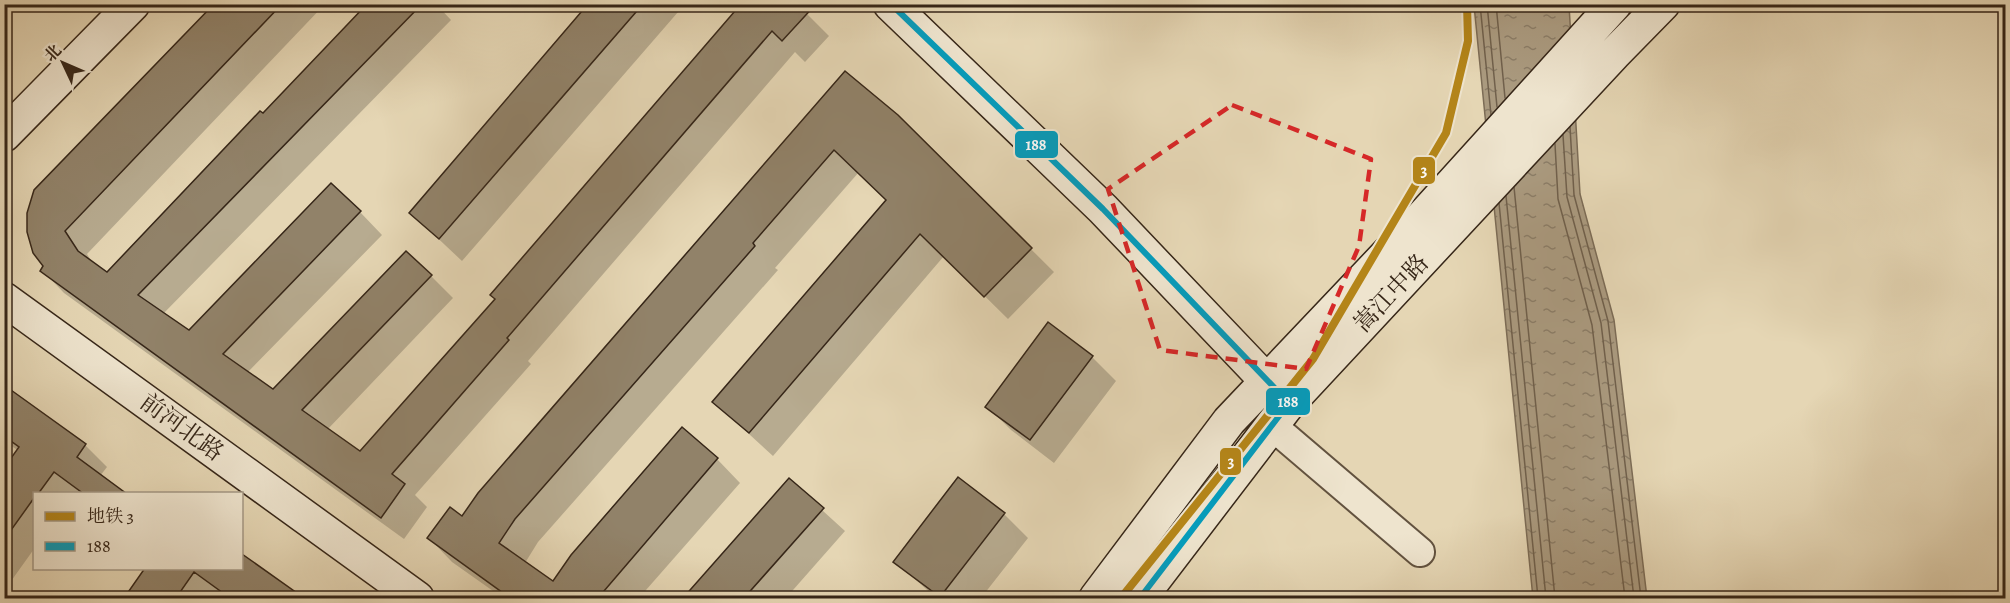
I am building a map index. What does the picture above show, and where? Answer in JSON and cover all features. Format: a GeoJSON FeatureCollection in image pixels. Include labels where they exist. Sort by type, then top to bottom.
{"type":"FeatureCollection","features":[{"type":"Feature","properties":{"kind":"main road"},"geometry":{"type":"LineString","coordinates":[[4,135],[133,4]]}},
{"type":"Feature","properties":{"kind":"main road"},"geometry":{"type":"LineString","coordinates":[[890,4],[1103,209],[1239,350],[1275,403]]}},
{"type":"Feature","properties":{"kind":"main road","name":"嵩江中路"},"geometry":{"type":"LineString","coordinates":[[1422,238],[1663,4]]}},
{"type":"Feature","properties":{"kind":"main road","name":"嵩江中路"},"geometry":{"type":"LineString","coordinates":[[1140,598],[1275,403],[1422,238],[1604,16]]}},
{"type":"Feature","properties":{"kind":"main road","name":"前河北路"},"geometry":{"type":"LineString","coordinates":[[4,299],[417,598]]}},
{"type":"Feature","properties":{"kind":"main road","name":"前河北路"},"geometry":{"type":"LineString","coordinates":[[4,321],[235,492]]}},
{"type":"Feature","properties":{"kind":"main road","name":"嵩江中路"},"geometry":{"type":"LineString","coordinates":[[1096,598],[1229,421],[1275,403]]}},
{"type":"Feature","properties":{"kind":"main road"},"geometry":{"type":"LineString","coordinates":[[243,497],[380,598]]}},
{"type":"Feature","properties":{"kind":"street"},"geometry":{"type":"LineString","coordinates":[[1275,403],[1420,552]]}},
{"type":"Feature","properties":{"kind":"highlighted area"},"geometry":{"type":"Polygon","coordinates":[[[1232,105],[1371,159],[1359,246],[1306,369],[1160,350],[1108,189],[1232,105]]]}},
{"type":"Feature","properties":{"kind":"water"},"geometry":{"type":"Polygon","coordinates":[[[1474,5],[1569,5],[1580,194],[1614,320],[1647,598],[1533,598],[1474,5]]]}},
{"type":"Feature","properties":{"kind":"building"},"geometry":{"type":"Polygon","coordinates":[[[214,4],[282,4],[65,231],[78,251],[107,272],[260,111],[263,113],[367,4],[422,4],[138,295],[189,330],[331,183],[361,211],[223,354],[273,389],[406,251],[432,275],[302,410],[360,451],[495,299],[490,295],[741,4],[816,4],[782,41],[772,31],[507,338],[509,340],[392,474],[405,484],[381,518],[40,271],[43,266],[33,253],[27,232],[27,213],[34,190],[214,4]]]}},
{"type":"Feature","properties":{"kind":"building"},"geometry":{"type":"Polygon","coordinates":[[[588,4],[643,4],[439,239],[409,213],[588,4]]]}},
{"type":"Feature","properties":{"kind":"building"},"geometry":{"type":"Polygon","coordinates":[[[845,71],[898,115],[1032,248],[984,297],[920,234],[749,433],[712,402],[886,200],[834,150],[753,243],[755,246],[515,519],[499,543],[553,581],[571,555],[682,427],[718,458],[598,598],[510,598],[427,538],[450,507],[462,516],[478,493],[845,71]]]}},
{"type":"Feature","properties":{"kind":"building"},"geometry":{"type":"Polygon","coordinates":[[[1048,322],[1093,356],[1030,440],[985,407],[1048,322]]]}},
{"type":"Feature","properties":{"kind":"building"},"geometry":{"type":"Polygon","coordinates":[[[4,385],[86,444],[77,457],[124,492],[81,492],[54,472],[39,492],[33,492],[33,499],[4,540],[4,468],[19,447],[4,436],[4,385]]]}},
{"type":"Feature","properties":{"kind":"building"},"geometry":{"type":"Polygon","coordinates":[[[958,477],[1005,513],[940,597],[893,562],[958,477]]]}},
{"type":"Feature","properties":{"kind":"building"},"geometry":{"type":"Polygon","coordinates":[[[789,478],[824,508],[744,598],[683,598],[789,478]]]}},
{"type":"Feature","properties":{"kind":"building"},"geometry":{"type":"Polygon","coordinates":[[[243,555],[304,598],[230,598],[194,572],[176,598],[124,598],[144,570],[243,570],[243,555]]]}},
{"type":"Feature","properties":{"kind":"metro line","name":"3"},"geometry":{"type":"LineString","coordinates":[[1121,598],[1313,359],[1446,133],[1468,41],[1467,4]]}},
{"type":"Feature","properties":{"kind":"transit line","name":"188"},"geometry":{"type":"LineString","coordinates":[[891,4],[1103,209],[1289,403],[1140,598]]}}]}
